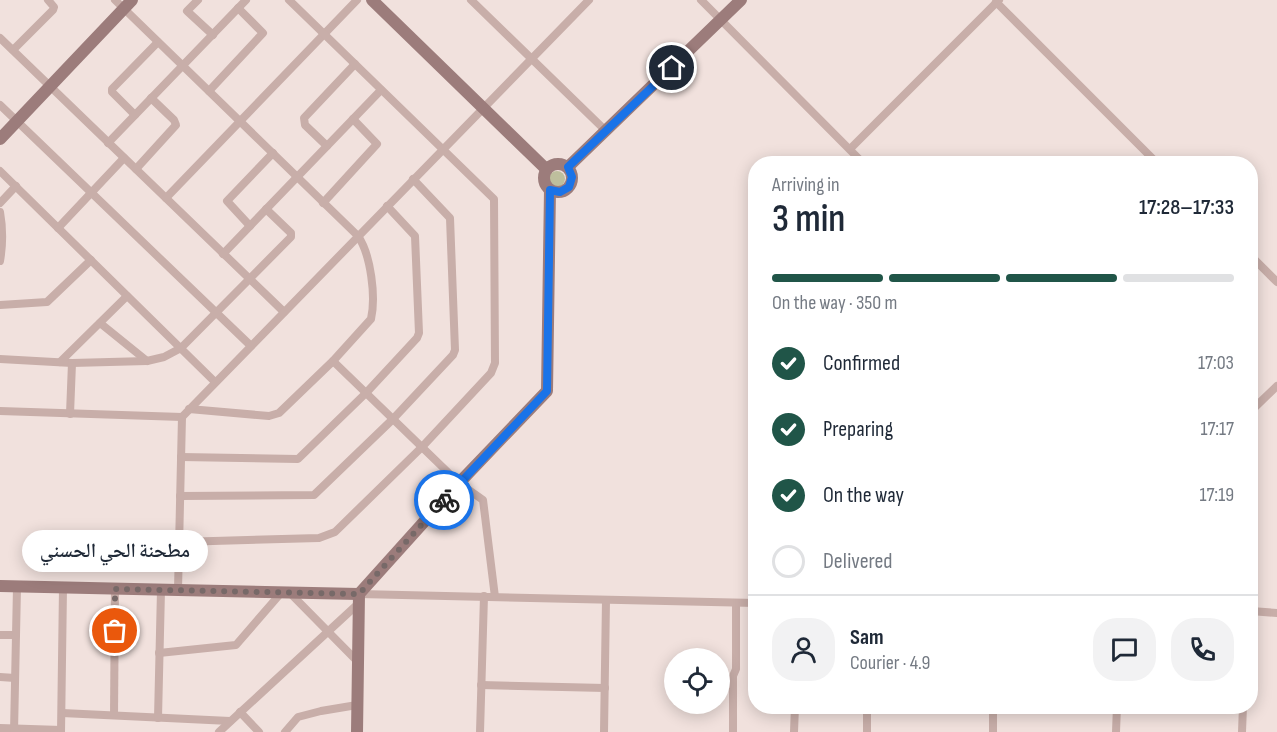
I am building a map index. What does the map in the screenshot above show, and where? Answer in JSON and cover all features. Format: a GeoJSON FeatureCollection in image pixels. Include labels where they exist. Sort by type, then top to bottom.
{"type":"FeatureCollection","features":[{"type":"Feature","properties":{"kind":"street"},"geometry":{"type":"LineString","coordinates":[[13,50],[52,10],[54,7],[48,0]]}},
{"type":"Feature","properties":{"kind":"street"},"geometry":{"type":"LineString","coordinates":[[198,0],[187,11],[213,34]]}},
{"type":"Feature","properties":{"kind":"street"},"geometry":{"type":"LineString","coordinates":[[108,143],[246,0]]}},
{"type":"Feature","properties":{"kind":"street"},"geometry":{"type":"LineString","coordinates":[[179,542],[329,536],[422,447],[492,373],[495,363],[494,200],[289,0]]}},
{"type":"Feature","properties":{"kind":"street"},"geometry":{"type":"LineString","coordinates":[[166,198],[357,0]]}},
{"type":"Feature","properties":{"kind":"street"},"geometry":{"type":"LineString","coordinates":[[372,0],[546,169]]}},
{"type":"Feature","properties":{"kind":"street"},"geometry":{"type":"LineString","coordinates":[[471,0],[606,131]]}},
{"type":"Feature","properties":{"kind":"street"},"geometry":{"type":"LineString","coordinates":[[178,590],[182,417],[589,0]]}},
{"type":"Feature","properties":{"kind":"street"},"geometry":{"type":"LineString","coordinates":[[701,0],[857,156]]}},
{"type":"Feature","properties":{"kind":"street"},"geometry":{"type":"LineString","coordinates":[[568,167],[741,0]]}},
{"type":"Feature","properties":{"kind":"street"},"geometry":{"type":"LineString","coordinates":[[850,149],[998,1],[1150,156]]}},
{"type":"Feature","properties":{"kind":"street"},"geometry":{"type":"LineString","coordinates":[[0,139],[124,3],[158,42],[358,236],[365,249],[371,278],[372,314],[366,326],[333,361],[274,415],[189,409]]}},
{"type":"Feature","properties":{"kind":"street"},"geometry":{"type":"LineString","coordinates":[[209,91],[262,33],[238,8]]}},
{"type":"Feature","properties":{"kind":"street"},"geometry":{"type":"LineString","coordinates":[[0,38],[284,312]]}},
{"type":"Feature","properties":{"kind":"street"},"geometry":{"type":"LineString","coordinates":[[135,115],[112,93],[112,89],[158,42]]}},
{"type":"Feature","properties":{"kind":"street"},"geometry":{"type":"LineString","coordinates":[[327,146],[305,125],[303,118],[355,64]]}},
{"type":"Feature","properties":{"kind":"street"},"geometry":{"type":"LineString","coordinates":[[223,254],[381,90]]}},
{"type":"Feature","properties":{"kind":"street"},"geometry":{"type":"LineString","coordinates":[[136,169],[176,125],[174,120],[151,99]]}},
{"type":"Feature","properties":{"kind":"street"},"geometry":{"type":"LineString","coordinates":[[0,105],[251,346]]}},
{"type":"Feature","properties":{"kind":"street"},"geometry":{"type":"LineString","coordinates":[[323,203],[377,144],[353,119]]}},
{"type":"Feature","properties":{"kind":"street"},"geometry":{"type":"LineString","coordinates":[[250,226],[227,201],[273,153]]}},
{"type":"Feature","properties":{"kind":"street"},"geometry":{"type":"LineString","coordinates":[[58,228],[124,158]]}},
{"type":"Feature","properties":{"kind":"street"},"geometry":{"type":"LineString","coordinates":[[559,163],[568,167],[572,177],[569,187],[560,192],[550,190],[543,178],[546,169],[550,165],[559,163]]}},
{"type":"Feature","properties":{"kind":"street"},"geometry":{"type":"LineString","coordinates":[[0,171],[215,382]]}},
{"type":"Feature","properties":{"kind":"street"},"geometry":{"type":"LineString","coordinates":[[180,496],[314,495],[393,419],[454,352],[450,218],[413,179]]}},
{"type":"Feature","properties":{"kind":"street"},"geometry":{"type":"LineString","coordinates":[[0,203],[16,186]]}},
{"type":"Feature","properties":{"kind":"street"},"geometry":{"type":"LineString","coordinates":[[219,732],[328,632],[459,483],[547,391],[550,190]]}},
{"type":"Feature","properties":{"kind":"street"},"geometry":{"type":"LineString","coordinates":[[181,456],[298,459],[366,393],[417,338],[419,333],[415,236],[387,206]]}},
{"type":"Feature","properties":{"kind":"street"},"geometry":{"type":"LineString","coordinates":[[0,359],[72,363],[147,361],[164,357],[181,348],[292,235],[266,209]]}},
{"type":"Feature","properties":{"kind":"street"},"geometry":{"type":"LineString","coordinates":[[0,212],[3,226],[3,248],[0,261]]}},
{"type":"Feature","properties":{"kind":"street"},"geometry":{"type":"LineString","coordinates":[[0,305],[47,302],[91,260]]}},
{"type":"Feature","properties":{"kind":"street"},"geometry":{"type":"LineString","coordinates":[[1258,263],[1277,282]]}},
{"type":"Feature","properties":{"kind":"street"},"geometry":{"type":"LineString","coordinates":[[60,362],[127,296]]}},
{"type":"Feature","properties":{"kind":"street"},"geometry":{"type":"LineString","coordinates":[[100,323],[147,361]]}},
{"type":"Feature","properties":{"kind":"street"},"geometry":{"type":"LineString","coordinates":[[333,361],[459,483],[483,500],[495,597]]}},
{"type":"Feature","properties":{"kind":"street"},"geometry":{"type":"LineString","coordinates":[[70,414],[72,363]]}},
{"type":"Feature","properties":{"kind":"street"},"geometry":{"type":"LineString","coordinates":[[1258,404],[1277,386]]}},
{"type":"Feature","properties":{"kind":"street"},"geometry":{"type":"LineString","coordinates":[[0,411],[182,417]]}},
{"type":"Feature","properties":{"kind":"street"},"geometry":{"type":"LineString","coordinates":[[0,586],[286,593],[359,599],[484,596],[748,603]]}},
{"type":"Feature","properties":{"kind":"street"},"geometry":{"type":"LineString","coordinates":[[14,730],[16,587]]}},
{"type":"Feature","properties":{"kind":"street"},"geometry":{"type":"LineString","coordinates":[[0,728],[61,731],[63,588]]}},
{"type":"Feature","properties":{"kind":"street"},"geometry":{"type":"LineString","coordinates":[[114,715],[115,589]]}},
{"type":"Feature","properties":{"kind":"street"},"geometry":{"type":"LineString","coordinates":[[158,718],[161,590]]}},
{"type":"Feature","properties":{"kind":"street"},"geometry":{"type":"LineString","coordinates":[[159,653],[236,645],[286,593]]}},
{"type":"Feature","properties":{"kind":"street"},"geometry":{"type":"LineString","coordinates":[[286,593],[358,662]]}},
{"type":"Feature","properties":{"kind":"street"},"geometry":{"type":"LineString","coordinates":[[480,732],[484,596]]}},
{"type":"Feature","properties":{"kind":"street"},"geometry":{"type":"LineString","coordinates":[[357,732],[359,599]]}},
{"type":"Feature","properties":{"kind":"street"},"geometry":{"type":"LineString","coordinates":[[604,732],[606,600]]}},
{"type":"Feature","properties":{"kind":"street"},"geometry":{"type":"LineString","coordinates":[[733,732],[736,603]]}},
{"type":"Feature","properties":{"kind":"street"},"geometry":{"type":"LineString","coordinates":[[1258,612],[1277,613]]}},
{"type":"Feature","properties":{"kind":"street"},"geometry":{"type":"LineString","coordinates":[[0,635],[16,635]]}},
{"type":"Feature","properties":{"kind":"street"},"geometry":{"type":"LineString","coordinates":[[0,677],[15,678]]}},
{"type":"Feature","properties":{"kind":"street"},"geometry":{"type":"LineString","coordinates":[[481,685],[605,688]]}},
{"type":"Feature","properties":{"kind":"street"},"geometry":{"type":"LineString","coordinates":[[285,732],[298,717],[357,705]]}},
{"type":"Feature","properties":{"kind":"street"},"geometry":{"type":"LineString","coordinates":[[240,712],[259,732]]}},
{"type":"Feature","properties":{"kind":"street"},"geometry":{"type":"LineString","coordinates":[[62,713],[230,721]]}},
{"type":"Feature","properties":{"kind":"street"},"geometry":{"type":"LineString","coordinates":[[794,732],[795,714]]}},
{"type":"Feature","properties":{"kind":"street"},"geometry":{"type":"LineString","coordinates":[[867,714],[867,732]]}},
{"type":"Feature","properties":{"kind":"street"},"geometry":{"type":"LineString","coordinates":[[993,714],[993,732]]}},
{"type":"Feature","properties":{"kind":"street"},"geometry":{"type":"LineString","coordinates":[[1116,732],[1117,714]]}},
{"type":"Feature","properties":{"kind":"street"},"geometry":{"type":"LineString","coordinates":[[1242,732],[1243,714]]}},
{"type":"Feature","properties":{"kind":"green space"},"geometry":{"type":"Polygon","coordinates":[[[554,171],[560,171],[565,179],[563,185],[554,187],[549,182],[549,176],[554,171]]]}},
{"type":"Feature","properties":{"kind":"way so far"},"geometry":{"type":"LineString","coordinates":[[115,631],[115,589],[359,594],[444,500]]}},
{"type":"Feature","properties":{"kind":"place","name":"مطحنة الحي الحسني"},"geometry":{"type":"Point","coordinates":[115,631]}},
{"type":"Feature","properties":{"kind":"route"},"geometry":{"type":"LineString","coordinates":[[444,500],[547,391],[550,190],[560,192],[569,187],[572,177],[568,167],[672,68]]}}]}
